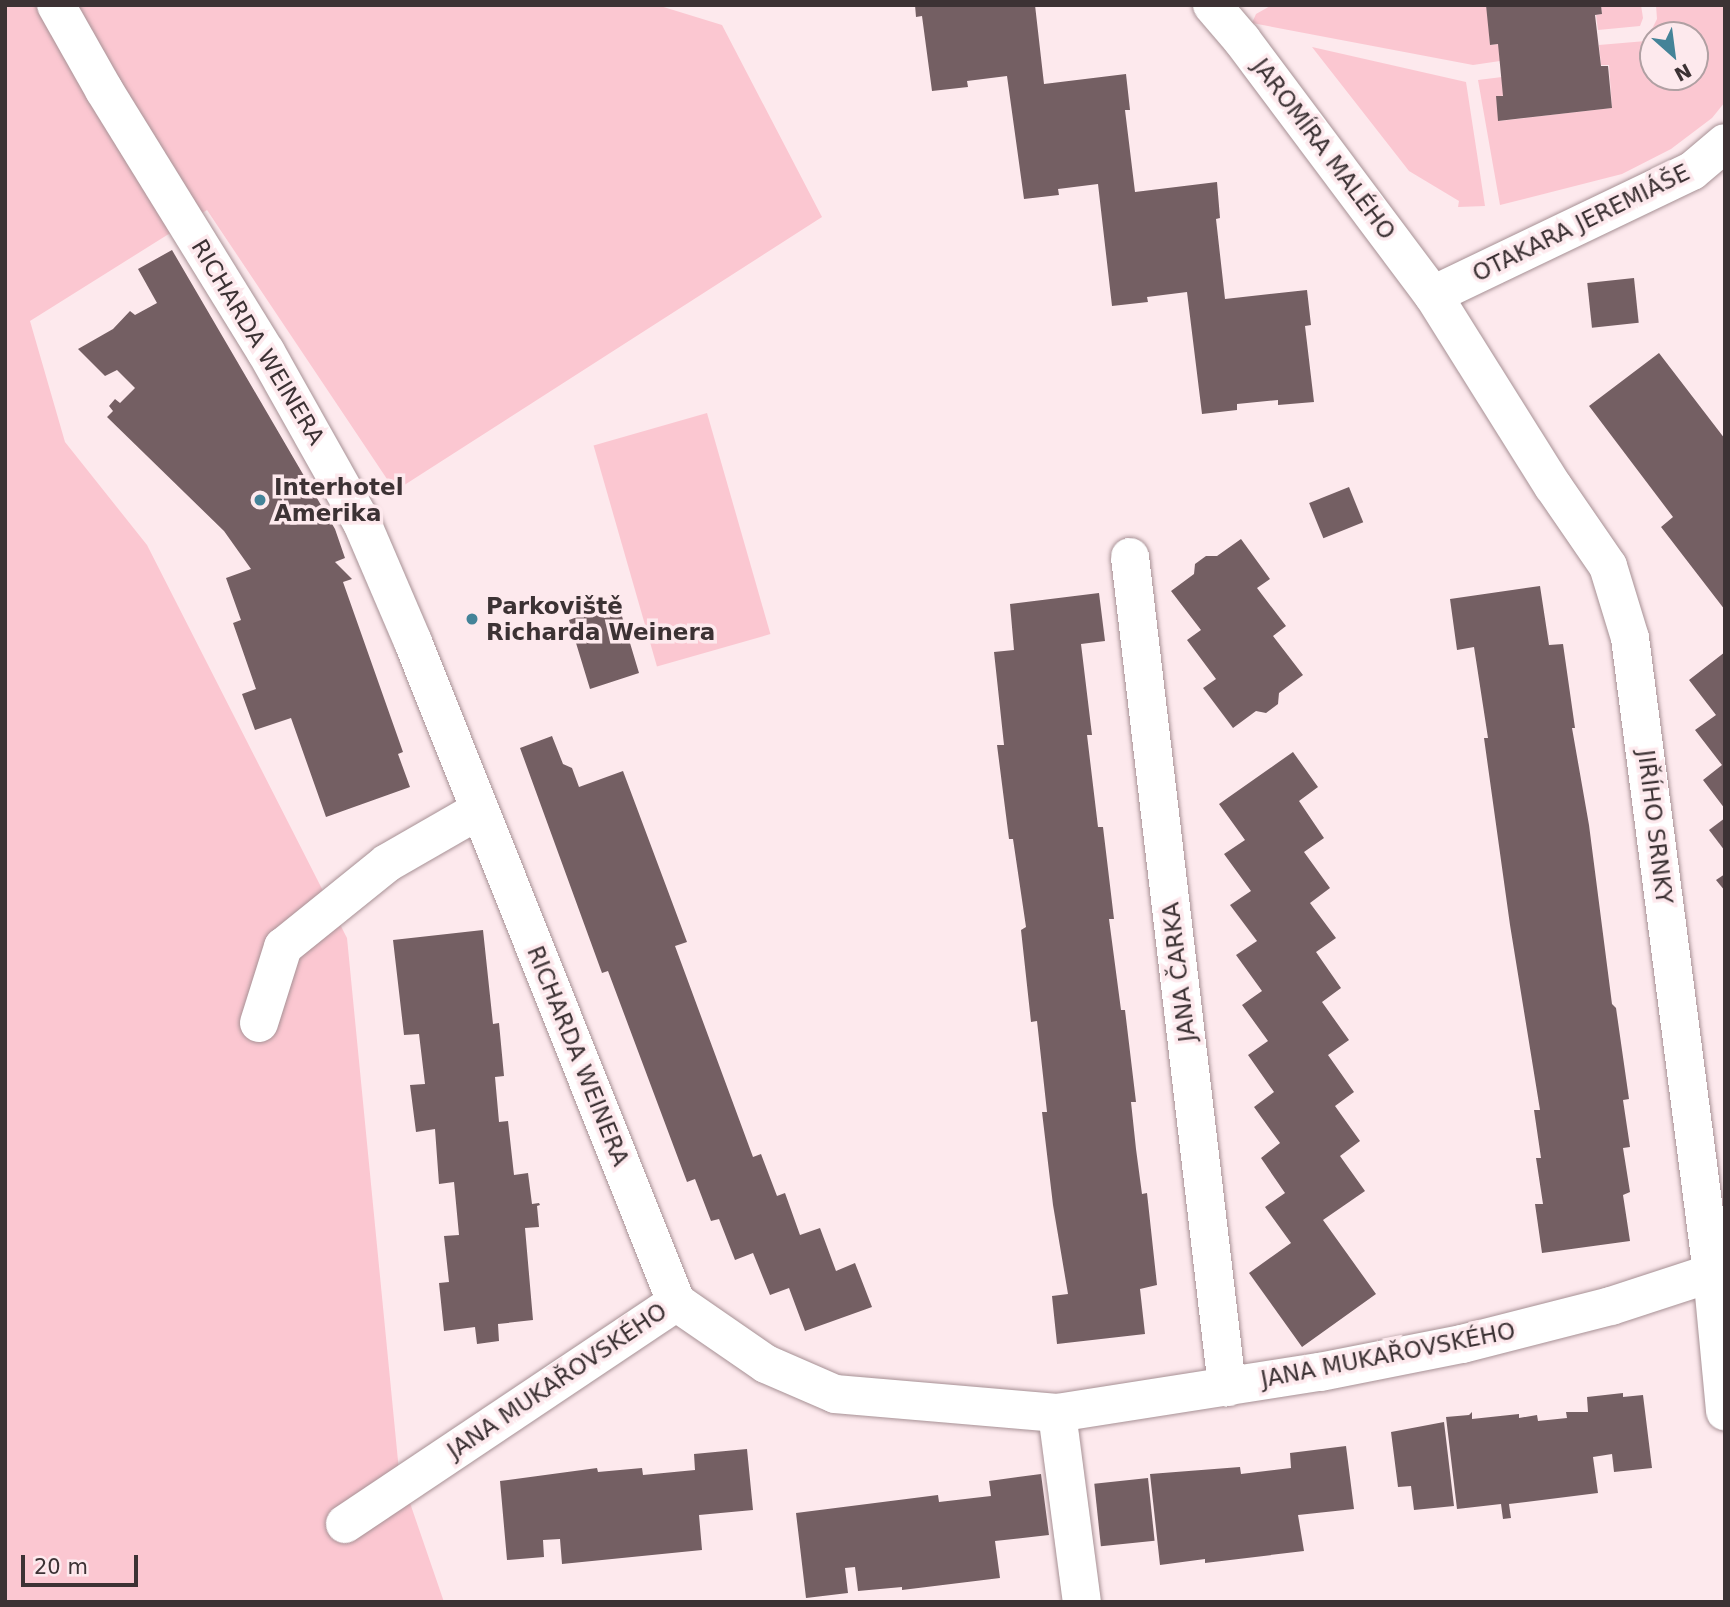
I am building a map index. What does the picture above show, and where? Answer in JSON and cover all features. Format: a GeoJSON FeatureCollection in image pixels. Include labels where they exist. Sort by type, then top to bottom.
{"type":"FeatureCollection","features":[{"type":"Feature","properties":{"kind":"street","name":"RICHARDA WEINERA"},"geometry":{"type":"LineString","coordinates":[[56,5],[104,90],[266,352],[345,490],[413,642],[676,1302]]}},
{"type":"Feature","properties":{"kind":"street","name":"JAROMÍRA MALÉHO"},"geometry":{"type":"LineString","coordinates":[[1212,5],[1242,40],[1433,295]]}},
{"type":"Feature","properties":{"kind":"street","name":"OTAKARA JEREMIÁŠE"},"geometry":{"type":"LineString","coordinates":[[1433,295],[1692,171],[1725,143]]}},
{"type":"Feature","properties":{"kind":"street","name":"JIŘÍHO SRNKY"},"geometry":{"type":"LineString","coordinates":[[1433,295],[1553,486],[1608,566],[1630,638],[1712,1273],[1725,1411]]}},
{"type":"Feature","properties":{"kind":"street","name":"JANA ČARKA"},"geometry":{"type":"LineString","coordinates":[[1130,557],[1227,1387]]}},
{"type":"Feature","properties":{"kind":"street"},"geometry":{"type":"LineString","coordinates":[[259,1023],[283,947],[387,863],[479,810]]}},
{"type":"Feature","properties":{"kind":"street","name":"JANA MUKAŘOVSKÉHO"},"geometry":{"type":"LineString","coordinates":[[345,1524],[676,1302],[766,1364],[835,1394],[1058,1413],[1227,1387],[1462,1344],[1611,1306],[1712,1273]]}},
{"type":"Feature","properties":{"kind":"street"},"geometry":{"type":"LineString","coordinates":[[1058,1413],[1082,1602]]}},
{"type":"Feature","properties":{"kind":"shaded area"},"geometry":{"type":"Polygon","coordinates":[[[5,5],[657,5],[722,25],[822,217],[395,491],[207,210],[30,321],[65,442],[147,545],[347,938],[399,1471],[444,1602],[5,1602],[5,5]]]}},
{"type":"Feature","properties":{"kind":"shaded area"},"geometry":{"type":"Polygon","coordinates":[[[1272,5],[1487,5],[1490,45],[1499,44],[1500,61],[1473,65],[1252,23],[1256,14],[1272,5]]]}},
{"type":"Feature","properties":{"kind":"shaded area"},"geometry":{"type":"Polygon","coordinates":[[[1601,5],[1641,5],[1643,18],[1639,21],[1639,26],[1598,30],[1596,15],[1602,14],[1601,5]]]}},
{"type":"Feature","properties":{"kind":"shaded area"},"geometry":{"type":"Polygon","coordinates":[[[1656,5],[1725,5],[1725,102],[1712,118],[1671,149],[1622,174],[1500,205],[1478,80],[1502,77],[1505,95],[1497,97],[1499,121],[1612,108],[1609,65],[1601,65],[1599,45],[1639,42],[1639,91],[1709,91],[1709,21],[1656,21],[1656,5]]]}},
{"type":"Feature","properties":{"kind":"shaded area"},"geometry":{"type":"Polygon","coordinates":[[[1312,47],[1466,82],[1485,206],[1458,207],[1459,201],[1409,171],[1312,47]]]}},
{"type":"Feature","properties":{"kind":"shaded area"},"geometry":{"type":"Polygon","coordinates":[[[707,413],[770,634],[657,667],[594,446],[707,413]]]}},
{"type":"Feature","properties":{"kind":"building"},"geometry":{"type":"Polygon","coordinates":[[[915,5],[1035,5],[1044,84],[1126,74],[1130,110],[1125,110],[1135,192],[1217,182],[1220,218],[1216,219],[1225,299],[1307,290],[1311,325],[1305,326],[1314,402],[1278,405],[1278,400],[1237,404],[1237,410],[1202,414],[1187,292],[1147,297],[1148,302],[1112,306],[1098,184],[1058,189],[1059,195],[1024,199],[1007,76],[967,81],[968,87],[932,91],[922,16],[916,17],[915,5]]]}},
{"type":"Feature","properties":{"kind":"building"},"geometry":{"type":"Polygon","coordinates":[[[1486,5],[1601,5],[1602,14],[1595,15],[1601,66],[1608,66],[1612,108],[1498,121],[1496,96],[1503,96],[1498,44],[1490,45],[1486,5]]]}},
{"type":"Feature","properties":{"kind":"building"},"geometry":{"type":"Polygon","coordinates":[[[172,250],[335,529],[345,558],[335,562],[352,579],[343,582],[403,752],[398,754],[410,787],[326,817],[291,718],[255,730],[242,694],[256,689],[233,623],[241,620],[226,578],[251,569],[224,531],[107,417],[113,411],[109,406],[115,399],[120,403],[135,388],[117,370],[105,376],[78,349],[113,329],[130,311],[135,315],[157,303],[138,269],[172,250]]]}},
{"type":"Feature","properties":{"kind":"building"},"geometry":{"type":"Polygon","coordinates":[[[1634,278],[1639,323],[1592,328],[1587,283],[1634,278]]]}},
{"type":"Feature","properties":{"kind":"building"},"geometry":{"type":"Polygon","coordinates":[[[1659,353],[1725,439],[1725,610],[1661,527],[1673,517],[1589,406],[1659,353]]]}},
{"type":"Feature","properties":{"kind":"building"},"geometry":{"type":"Polygon","coordinates":[[[1349,487],[1363,522],[1323,538],[1309,503],[1349,487]]]}},
{"type":"Feature","properties":{"kind":"building"},"geometry":{"type":"Polygon","coordinates":[[[1241,539],[1270,579],[1257,588],[1286,626],[1273,636],[1303,675],[1279,693],[1278,704],[1266,713],[1256,711],[1233,728],[1203,688],[1216,679],[1187,640],[1201,630],[1171,591],[1194,574],[1195,564],[1206,556],[1217,556],[1241,539]]]}},
{"type":"Feature","properties":{"kind":"building"},"geometry":{"type":"Polygon","coordinates":[[[1540,586],[1549,645],[1563,644],[1575,728],[1572,728],[1589,825],[1612,1004],[1616,1008],[1629,1099],[1623,1100],[1630,1147],[1623,1148],[1630,1192],[1623,1195],[1630,1241],[1542,1253],[1535,1204],[1543,1204],[1536,1158],[1541,1158],[1534,1110],[1540,1110],[1510,925],[1484,738],[1488,738],[1474,647],[1457,650],[1450,599],[1540,586]]]}},
{"type":"Feature","properties":{"kind":"building"},"geometry":{"type":"Polygon","coordinates":[[[1099,593],[1105,641],[1081,644],[1092,735],[1087,735],[1098,827],[1103,827],[1114,919],[1109,919],[1121,1010],[1125,1010],[1136,1102],[1131,1102],[1136,1149],[1142,1194],[1147,1193],[1157,1285],[1140,1289],[1145,1334],[1057,1344],[1052,1296],[1068,1294],[1053,1205],[1042,1112],[1047,1112],[1037,1021],[1031,1022],[1021,930],[1026,927],[1013,839],[1009,839],[997,745],[1004,745],[994,652],[1014,650],[1010,604],[1099,593]]]}},
{"type":"Feature","properties":{"kind":"building"},"geometry":{"type":"Polygon","coordinates":[[[591,612],[592,616],[603,614],[604,618],[621,613],[639,673],[590,689],[569,620],[591,612]]]}},
{"type":"Feature","properties":{"kind":"building"},"geometry":{"type":"Polygon","coordinates":[[[1725,652],[1725,809],[1703,780],[1722,765],[1695,730],[1716,715],[1689,680],[1725,652]]]}},
{"type":"Feature","properties":{"kind":"building"},"geometry":{"type":"Polygon","coordinates":[[[552,736],[563,764],[572,768],[579,787],[623,771],[687,942],[675,946],[753,1157],[761,1154],[777,1196],[785,1193],[800,1235],[820,1228],[836,1271],[855,1263],[872,1307],[805,1331],[789,1288],[770,1295],[753,1253],[735,1260],[719,1219],[711,1221],[695,1179],[687,1182],[608,971],[602,973],[520,748],[552,736]]]}},
{"type":"Feature","properties":{"kind":"building"},"geometry":{"type":"Polygon","coordinates":[[[1293,752],[1318,787],[1299,801],[1324,838],[1304,852],[1330,888],[1310,903],[1336,938],[1316,952],[1341,988],[1322,1002],[1349,1040],[1328,1055],[1354,1092],[1335,1106],[1360,1141],[1340,1156],[1365,1191],[1323,1220],[1376,1294],[1302,1347],[1249,1273],[1291,1243],[1265,1207],[1285,1193],[1261,1158],[1280,1143],[1254,1107],[1274,1092],[1248,1055],[1268,1041],[1242,1005],[1262,991],[1236,955],[1257,941],[1230,905],[1251,891],[1224,854],[1245,840],[1219,804],[1293,752]]]}},
{"type":"Feature","properties":{"kind":"building"},"geometry":{"type":"Polygon","coordinates":[[[1725,818],[1725,851],[1709,830],[1725,818]]]}},
{"type":"Feature","properties":{"kind":"building"},"geometry":{"type":"Polygon","coordinates":[[[1725,874],[1725,891],[1716,880],[1725,874]]]}},
{"type":"Feature","properties":{"kind":"building"},"geometry":{"type":"Polygon","coordinates":[[[483,930],[493,1024],[499,1023],[504,1076],[495,1077],[499,1122],[508,1121],[514,1175],[528,1173],[532,1204],[540,1205],[537,1206],[539,1227],[525,1228],[533,1320],[498,1324],[499,1341],[477,1344],[475,1327],[444,1331],[439,1283],[449,1282],[444,1236],[459,1235],[454,1182],[439,1184],[435,1129],[416,1132],[410,1085],[425,1084],[419,1034],[404,1035],[393,940],[483,930]]]}},
{"type":"Feature","properties":{"kind":"building"},"geometry":{"type":"Polygon","coordinates":[[[1623,1393],[1623,1397],[1643,1395],[1652,1468],[1614,1472],[1612,1454],[1593,1457],[1598,1493],[1509,1504],[1511,1518],[1503,1519],[1501,1504],[1457,1509],[1446,1417],[1469,1415],[1472,1412],[1472,1419],[1519,1414],[1519,1418],[1537,1415],[1538,1421],[1567,1418],[1566,1412],[1588,1412],[1587,1397],[1623,1393]]]}},
{"type":"Feature","properties":{"kind":"building"},"geometry":{"type":"Polygon","coordinates":[[[1444,1422],[1454,1506],[1414,1510],[1411,1486],[1398,1487],[1391,1432],[1444,1422]]]}},
{"type":"Feature","properties":{"kind":"building"},"geometry":{"type":"Polygon","coordinates":[[[1346,1446],[1354,1509],[1298,1515],[1304,1551],[1205,1563],[1205,1559],[1160,1565],[1150,1474],[1240,1467],[1241,1474],[1291,1468],[1290,1453],[1346,1446]]]}},
{"type":"Feature","properties":{"kind":"building"},"geometry":{"type":"Polygon","coordinates":[[[747,1449],[753,1510],[699,1515],[702,1550],[562,1564],[560,1539],[543,1540],[544,1557],[507,1560],[500,1481],[597,1468],[598,1472],[642,1468],[643,1475],[695,1470],[694,1454],[747,1449]]]}},
{"type":"Feature","properties":{"kind":"building"},"geometry":{"type":"Polygon","coordinates":[[[1041,1474],[1049,1535],[995,1541],[1000,1578],[902,1590],[902,1587],[858,1591],[855,1567],[845,1568],[848,1593],[806,1598],[796,1513],[938,1495],[939,1502],[991,1496],[989,1481],[1041,1474]]]}},
{"type":"Feature","properties":{"kind":"building"},"geometry":{"type":"Polygon","coordinates":[[[1148,1478],[1155,1541],[1101,1546],[1094,1484],[1148,1478]]]}},
{"type":"Feature","properties":{"kind":"place","name":"Interhotel Amerika"},"geometry":{"type":"Point","coordinates":[260,500]}},
{"type":"Feature","properties":{"kind":"place","name":"Parkoviště Richarda Weinera"},"geometry":{"type":"Point","coordinates":[472,619]}}]}
